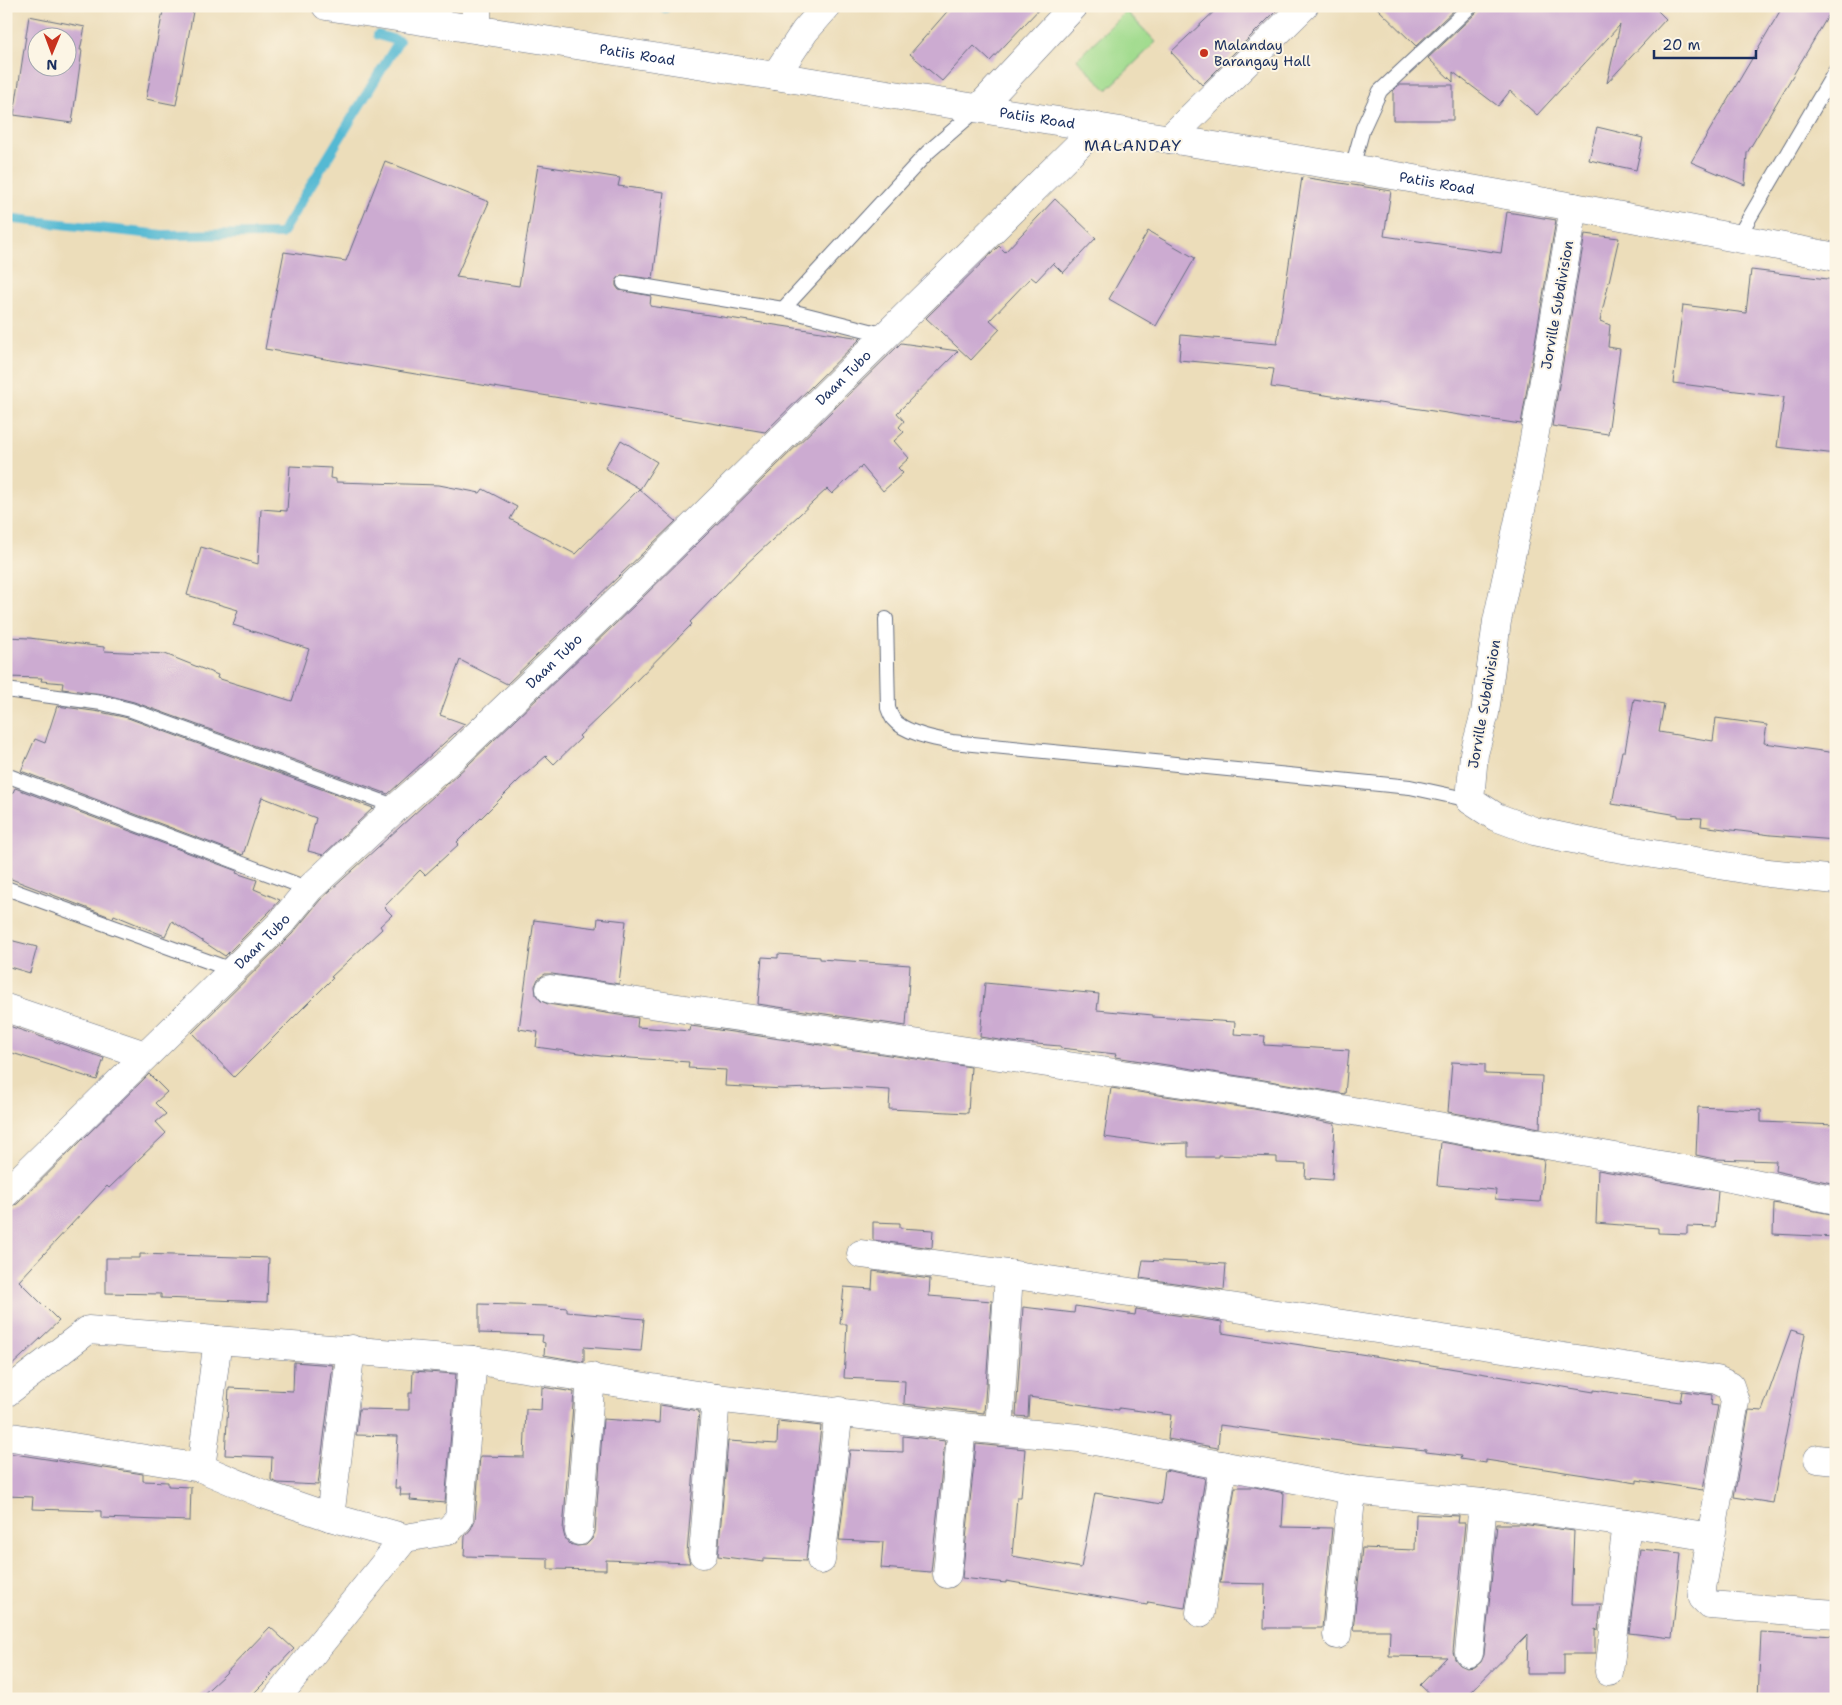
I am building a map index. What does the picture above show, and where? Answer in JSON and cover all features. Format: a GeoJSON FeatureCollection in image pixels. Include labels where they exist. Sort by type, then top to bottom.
{"type":"FeatureCollection","features":[{"type":"Feature","properties":{"kind":"street","name":"Patiis Road"},"geometry":{"type":"LineString","coordinates":[[326,6],[477,18],[775,76],[1352,168],[1574,207],[1836,257]]}},
{"type":"Feature","properties":{"kind":"street"},"geometry":{"type":"LineString","coordinates":[[775,76],[805,31],[827,6]]}},
{"type":"Feature","properties":{"kind":"street"},"geometry":{"type":"LineString","coordinates":[[980,108],[1074,6]]}},
{"type":"Feature","properties":{"kind":"street"},"geometry":{"type":"LineString","coordinates":[[1169,139],[1304,6]]}},
{"type":"Feature","properties":{"kind":"street","name":"Daan Tubo"},"geometry":{"type":"LineString","coordinates":[[6,1193],[17,1168],[145,1055],[280,923],[309,889],[458,752],[619,599],[1097,126]]}},
{"type":"Feature","properties":{"kind":"street","name":"Jorville Subdivision"},"geometry":{"type":"LineString","coordinates":[[1470,800],[1474,754],[1485,713],[1497,621],[1524,496],[1574,207]]}},
{"type":"Feature","properties":{"kind":"street"},"geometry":{"type":"LineString","coordinates":[[1470,800],[1496,817],[1534,831],[1611,847],[1768,873],[1836,880]]}},
{"type":"Feature","properties":{"kind":"street"},"geometry":{"type":"LineString","coordinates":[[550,989],[1256,1094],[1706,1173],[1836,1200]]}},
{"type":"Feature","properties":{"kind":"street"},"geometry":{"type":"LineString","coordinates":[[6,1008],[145,1055]]}},
{"type":"Feature","properties":{"kind":"street"},"geometry":{"type":"LineString","coordinates":[[861,1254],[1009,1274],[1717,1380],[1730,1386],[1735,1401],[1710,1537],[1702,1588],[1703,1598],[1710,1605],[1836,1614]]}},
{"type":"Feature","properties":{"kind":"street"},"geometry":{"type":"LineString","coordinates":[[999,1430],[1009,1274]]}},
{"type":"Feature","properties":{"kind":"street"},"geometry":{"type":"LineString","coordinates":[[6,1393],[88,1330],[351,1349],[473,1360],[716,1398],[962,1427],[1079,1438],[1352,1490],[1483,1503],[1627,1523],[1710,1537]]}},
{"type":"Feature","properties":{"kind":"street"},"geometry":{"type":"LineString","coordinates":[[202,1468],[218,1340]]}},
{"type":"Feature","properties":{"kind":"street"},"geometry":{"type":"LineString","coordinates":[[330,1517],[351,1349]]}},
{"type":"Feature","properties":{"kind":"street"},"geometry":{"type":"LineString","coordinates":[[6,1436],[202,1468],[263,1494],[330,1517],[406,1538],[448,1531],[459,1520],[473,1360]]}},
{"type":"Feature","properties":{"kind":"street"},"geometry":{"type":"LineString","coordinates":[[579,1531],[591,1377]]}},
{"type":"Feature","properties":{"kind":"street"},"geometry":{"type":"LineString","coordinates":[[703,1554],[716,1398]]}},
{"type":"Feature","properties":{"kind":"street"},"geometry":{"type":"LineString","coordinates":[[821,1560],[839,1411]]}},
{"type":"Feature","properties":{"kind":"street"},"geometry":{"type":"LineString","coordinates":[[947,1574],[962,1427]]}},
{"type":"Feature","properties":{"kind":"street"},"geometry":{"type":"LineString","coordinates":[[1200,1614],[1223,1465]]}},
{"type":"Feature","properties":{"kind":"street"},"geometry":{"type":"LineString","coordinates":[[1337,1635],[1352,1490]]}},
{"type":"Feature","properties":{"kind":"street"},"geometry":{"type":"LineString","coordinates":[[1470,1653],[1483,1503]]}},
{"type":"Feature","properties":{"kind":"street"},"geometry":{"type":"LineString","coordinates":[[1609,1672],[1627,1523]]}},
{"type":"Feature","properties":{"kind":"street"},"geometry":{"type":"LineString","coordinates":[[276,1699],[406,1538]]}},
{"type":"Feature","properties":{"kind":"lane"},"geometry":{"type":"LineString","coordinates":[[1352,168],[1363,128],[1380,91],[1471,6]]}},
{"type":"Feature","properties":{"kind":"lane"},"geometry":{"type":"LineString","coordinates":[[1738,239],[1836,70]]}},
{"type":"Feature","properties":{"kind":"lane"},"geometry":{"type":"LineString","coordinates":[[783,309],[928,152],[980,108]]}},
{"type":"Feature","properties":{"kind":"lane"},"geometry":{"type":"LineString","coordinates":[[624,283],[783,309],[886,335]]}},
{"type":"Feature","properties":{"kind":"lane"},"geometry":{"type":"LineString","coordinates":[[886,619],[888,708],[893,719],[905,728],[934,739],[1410,787],[1470,800]]}},
{"type":"Feature","properties":{"kind":"lane"},"geometry":{"type":"LineString","coordinates":[[6,690],[102,703],[131,710],[397,807]]}},
{"type":"Feature","properties":{"kind":"lane"},"geometry":{"type":"LineString","coordinates":[[6,775],[309,889]]}},
{"type":"Feature","properties":{"kind":"lane"},"geometry":{"type":"LineString","coordinates":[[6,888],[232,970]]}},
{"type":"Feature","properties":{"kind":"green space"},"geometry":{"type":"Polygon","coordinates":[[[1126,11],[1156,42],[1107,90],[1077,59],[1126,11]]]}},
{"type":"Feature","properties":{"kind":"building"},"geometry":{"type":"Polygon","coordinates":[[[164,6],[194,6],[176,105],[146,99],[164,6]]]}},
{"type":"Feature","properties":{"kind":"building"},"geometry":{"type":"Polygon","coordinates":[[[952,6],[1042,6],[990,61],[974,46],[942,81],[910,54],[952,6]]]}},
{"type":"Feature","properties":{"kind":"building"},"geometry":{"type":"Polygon","coordinates":[[[1220,6],[1281,6],[1202,85],[1171,52],[1220,6]]]}},
{"type":"Feature","properties":{"kind":"building"},"geometry":{"type":"Polygon","coordinates":[[[1375,6],[1458,6],[1416,46],[1375,6]]]}},
{"type":"Feature","properties":{"kind":"building"},"geometry":{"type":"Polygon","coordinates":[[[1480,6],[1653,6],[1666,19],[1607,83],[1620,25],[1537,115],[1510,91],[1498,106],[1453,72],[1453,82],[1428,58],[1477,12],[1480,6]]]}},
{"type":"Feature","properties":{"kind":"building"},"geometry":{"type":"Polygon","coordinates":[[[1783,6],[1834,6],[1747,153],[1745,185],[1691,162],[1783,6]]]}},
{"type":"Feature","properties":{"kind":"building"},"geometry":{"type":"Polygon","coordinates":[[[29,16],[85,27],[80,50],[82,50],[72,123],[14,115],[29,16]]]}},
{"type":"Feature","properties":{"kind":"building"},"geometry":{"type":"Polygon","coordinates":[[[1399,85],[1453,85],[1453,120],[1393,120],[1393,91],[1399,85]]]}},
{"type":"Feature","properties":{"kind":"building"},"geometry":{"type":"Polygon","coordinates":[[[1597,127],[1643,138],[1636,170],[1589,160],[1597,127]]]}},
{"type":"Feature","properties":{"kind":"building"},"geometry":{"type":"Polygon","coordinates":[[[385,161],[489,202],[456,277],[519,286],[538,165],[620,178],[618,186],[664,192],[653,279],[621,275],[616,281],[616,286],[619,290],[651,296],[650,306],[861,338],[765,432],[265,349],[284,252],[346,261],[385,161]]]}},
{"type":"Feature","properties":{"kind":"building"},"geometry":{"type":"Polygon","coordinates":[[[1302,177],[1391,191],[1384,236],[1501,253],[1507,212],[1556,220],[1521,424],[1271,387],[1274,369],[1179,360],[1181,335],[1277,344],[1302,177]]]}},
{"type":"Feature","properties":{"kind":"building"},"geometry":{"type":"Polygon","coordinates":[[[1055,199],[1096,238],[1063,273],[1053,263],[1036,281],[1031,277],[990,320],[1000,329],[971,360],[926,318],[999,246],[1005,252],[1055,199]]]}},
{"type":"Feature","properties":{"kind":"building"},"geometry":{"type":"Polygon","coordinates":[[[1148,231],[1195,258],[1156,326],[1109,299],[1148,231]]]}},
{"type":"Feature","properties":{"kind":"building"},"geometry":{"type":"Polygon","coordinates":[[[1585,234],[1619,238],[1600,321],[1610,325],[1608,347],[1620,349],[1608,434],[1552,426],[1585,234]]]}},
{"type":"Feature","properties":{"kind":"building"},"geometry":{"type":"Polygon","coordinates":[[[1751,270],[1836,280],[1836,454],[1777,447],[1784,397],[1673,383],[1683,305],[1746,313],[1751,270]]]}},
{"type":"Feature","properties":{"kind":"building"},"geometry":{"type":"Polygon","coordinates":[[[901,343],[958,351],[897,413],[904,421],[899,427],[904,432],[894,441],[909,458],[898,468],[903,473],[883,491],[862,466],[832,494],[827,489],[743,567],[690,622],[692,624],[579,736],[581,738],[554,764],[546,756],[519,780],[457,842],[459,844],[425,875],[420,870],[384,907],[392,915],[380,926],[382,929],[331,977],[333,978],[234,1077],[192,1033],[292,934],[320,900],[469,764],[637,603],[901,343]]]}},
{"type":"Feature","properties":{"kind":"building"},"geometry":{"type":"Polygon","coordinates":[[[621,440],[657,462],[640,489],[605,468],[621,440]]]}},
{"type":"Feature","properties":{"kind":"building"},"geometry":{"type":"Polygon","coordinates":[[[290,466],[331,468],[330,478],[336,479],[336,482],[439,485],[480,493],[483,489],[517,507],[510,519],[575,554],[639,489],[676,521],[507,684],[460,660],[440,715],[465,724],[388,794],[134,702],[103,694],[62,689],[63,683],[41,681],[42,678],[6,677],[6,637],[29,638],[104,647],[104,651],[165,654],[218,675],[217,678],[292,701],[309,649],[233,625],[238,610],[187,595],[201,547],[258,564],[261,509],[287,511],[290,466]]]}},
{"type":"Feature","properties":{"kind":"building"},"geometry":{"type":"Polygon","coordinates":[[[1634,699],[1664,704],[1659,732],[1713,741],[1716,718],[1767,725],[1764,743],[1836,753],[1836,840],[1771,835],[1701,826],[1702,818],[1678,817],[1678,815],[1612,804],[1622,751],[1625,751],[1634,699]]]}},
{"type":"Feature","properties":{"kind":"building"},"geometry":{"type":"Polygon","coordinates":[[[57,706],[128,718],[373,808],[323,855],[308,851],[316,818],[262,797],[243,855],[21,771],[35,739],[45,743],[57,706]]]}},
{"type":"Feature","properties":{"kind":"building"},"geometry":{"type":"Polygon","coordinates":[[[15,788],[237,871],[236,873],[257,880],[254,889],[280,900],[225,956],[172,921],[165,936],[114,915],[113,918],[6,877],[6,808],[15,788]]]}},
{"type":"Feature","properties":{"kind":"building"},"geometry":{"type":"Polygon","coordinates":[[[598,918],[626,921],[619,984],[545,974],[538,979],[535,986],[536,995],[541,1001],[548,1004],[638,1018],[637,1027],[690,1031],[691,1026],[971,1067],[968,1113],[889,1109],[890,1090],[836,1087],[784,1089],[725,1086],[726,1070],[688,1068],[689,1062],[601,1056],[536,1047],[538,1032],[519,1029],[534,920],[597,928],[598,918]]]}},
{"type":"Feature","properties":{"kind":"building"},"geometry":{"type":"Polygon","coordinates":[[[6,939],[37,947],[30,973],[6,966],[6,939]]]}},
{"type":"Feature","properties":{"kind":"building"},"geometry":{"type":"Polygon","coordinates":[[[778,954],[910,965],[906,1026],[758,1004],[762,957],[778,958],[778,954]]]}},
{"type":"Feature","properties":{"kind":"building"},"geometry":{"type":"Polygon","coordinates":[[[985,983],[1099,994],[1097,1010],[1153,1015],[1153,1017],[1235,1022],[1234,1034],[1265,1036],[1264,1045],[1349,1050],[1345,1094],[1115,1057],[1116,1054],[980,1037],[985,983]]]}},
{"type":"Feature","properties":{"kind":"building"},"geometry":{"type":"Polygon","coordinates":[[[6,1025],[104,1058],[97,1080],[6,1051],[6,1025]]]}},
{"type":"Feature","properties":{"kind":"building"},"geometry":{"type":"Polygon","coordinates":[[[1452,1062],[1485,1064],[1485,1074],[1542,1076],[1540,1128],[1448,1112],[1452,1062]]]}},
{"type":"Feature","properties":{"kind":"building"},"geometry":{"type":"Polygon","coordinates":[[[149,1074],[167,1092],[155,1103],[166,1114],[156,1122],[166,1133],[109,1188],[107,1186],[19,1281],[59,1321],[6,1371],[6,1208],[17,1204],[149,1074]]]}},
{"type":"Feature","properties":{"kind":"building"},"geometry":{"type":"Polygon","coordinates":[[[1111,1088],[1254,1109],[1335,1124],[1332,1180],[1305,1178],[1306,1164],[1277,1163],[1277,1157],[1218,1155],[1218,1157],[1188,1157],[1188,1143],[1157,1144],[1104,1137],[1111,1088]]]}},
{"type":"Feature","properties":{"kind":"building"},"geometry":{"type":"Polygon","coordinates":[[[1698,1107],[1761,1110],[1761,1122],[1836,1125],[1836,1184],[1775,1171],[1776,1161],[1715,1159],[1696,1155],[1698,1107]]]}},
{"type":"Feature","properties":{"kind":"building"},"geometry":{"type":"Polygon","coordinates":[[[1441,1142],[1544,1160],[1540,1202],[1495,1199],[1496,1190],[1437,1185],[1441,1142]]]}},
{"type":"Feature","properties":{"kind":"building"},"geometry":{"type":"Polygon","coordinates":[[[1598,1170],[1718,1191],[1715,1227],[1687,1226],[1687,1234],[1658,1233],[1658,1228],[1596,1223],[1598,1170]]]}},
{"type":"Feature","properties":{"kind":"building"},"geometry":{"type":"Polygon","coordinates":[[[1774,1203],[1836,1215],[1836,1237],[1773,1234],[1774,1203]]]}},
{"type":"Feature","properties":{"kind":"building"},"geometry":{"type":"Polygon","coordinates":[[[873,1222],[900,1223],[900,1228],[933,1230],[932,1248],[873,1240],[873,1222]]]}},
{"type":"Feature","properties":{"kind":"building"},"geometry":{"type":"Polygon","coordinates":[[[140,1254],[269,1258],[267,1302],[161,1298],[161,1294],[106,1293],[106,1258],[140,1258],[140,1254]]]}},
{"type":"Feature","properties":{"kind":"building"},"geometry":{"type":"Polygon","coordinates":[[[1143,1260],[1226,1264],[1224,1290],[1140,1278],[1143,1260]]]}},
{"type":"Feature","properties":{"kind":"building"},"geometry":{"type":"Polygon","coordinates":[[[873,1271],[930,1279],[929,1296],[992,1301],[984,1413],[904,1404],[905,1381],[844,1378],[847,1324],[840,1324],[844,1287],[872,1289],[873,1271]]]}},
{"type":"Feature","properties":{"kind":"building"},"geometry":{"type":"Polygon","coordinates":[[[479,1304],[546,1306],[567,1308],[567,1312],[644,1319],[641,1351],[584,1347],[584,1362],[544,1355],[545,1343],[542,1342],[543,1335],[479,1333],[479,1304]]]}},
{"type":"Feature","properties":{"kind":"building"},"geometry":{"type":"Polygon","coordinates":[[[1075,1306],[1135,1315],[1136,1309],[1222,1322],[1222,1333],[1594,1392],[1594,1390],[1680,1402],[1682,1391],[1712,1395],[1711,1405],[1718,1406],[1703,1490],[1637,1480],[1637,1483],[1486,1460],[1486,1463],[1460,1459],[1461,1456],[1426,1452],[1426,1450],[1362,1444],[1220,1425],[1218,1448],[1168,1439],[1171,1415],[1119,1408],[1119,1410],[1029,1397],[1028,1417],[1016,1416],[1023,1307],[1074,1313],[1075,1306]]]}},
{"type":"Feature","properties":{"kind":"building"},"geometry":{"type":"Polygon","coordinates":[[[1791,1330],[1805,1334],[1773,1503],[1734,1497],[1749,1410],[1762,1411],[1791,1330]]]}},
{"type":"Feature","properties":{"kind":"building"},"geometry":{"type":"Polygon","coordinates":[[[294,1362],[333,1365],[318,1485],[278,1483],[271,1480],[272,1457],[225,1455],[229,1388],[293,1391],[294,1362]]]}},
{"type":"Feature","properties":{"kind":"building"},"geometry":{"type":"Polygon","coordinates":[[[413,1371],[456,1374],[445,1503],[410,1500],[411,1495],[400,1495],[401,1488],[395,1488],[398,1436],[356,1435],[359,1409],[409,1410],[409,1393],[412,1393],[413,1371]]]}},
{"type":"Feature","properties":{"kind":"building"},"geometry":{"type":"Polygon","coordinates":[[[542,1387],[574,1392],[563,1530],[565,1538],[570,1544],[577,1546],[586,1545],[592,1539],[595,1532],[603,1419],[659,1423],[660,1405],[699,1411],[687,1553],[690,1563],[606,1560],[606,1570],[548,1569],[548,1558],[464,1556],[465,1536],[475,1520],[480,1456],[524,1457],[526,1409],[541,1410],[542,1387]]]}},
{"type":"Feature","properties":{"kind":"building"},"geometry":{"type":"Polygon","coordinates":[[[778,1421],[821,1426],[806,1561],[763,1559],[763,1562],[718,1556],[728,1441],[777,1444],[778,1421]]]}},
{"type":"Feature","properties":{"kind":"building"},"geometry":{"type":"Polygon","coordinates":[[[903,1436],[945,1441],[931,1572],[881,1568],[883,1542],[839,1540],[850,1450],[903,1452],[903,1436]]]}},
{"type":"Feature","properties":{"kind":"building"},"geometry":{"type":"Polygon","coordinates":[[[976,1444],[1025,1449],[1021,1497],[1017,1497],[1012,1556],[1081,1568],[1095,1493],[1161,1504],[1165,1470],[1205,1478],[1185,1608],[1148,1602],[1147,1605],[1006,1581],[1006,1583],[962,1578],[976,1444]]]}},
{"type":"Feature","properties":{"kind":"building"},"geometry":{"type":"Polygon","coordinates":[[[8,1453],[143,1474],[143,1481],[168,1482],[168,1486],[191,1487],[190,1521],[101,1518],[101,1511],[32,1509],[33,1497],[6,1496],[8,1453]]]}},
{"type":"Feature","properties":{"kind":"building"},"geometry":{"type":"Polygon","coordinates":[[[1235,1487],[1255,1487],[1284,1493],[1282,1527],[1332,1528],[1322,1628],[1264,1628],[1265,1584],[1220,1583],[1235,1487]]]}},
{"type":"Feature","properties":{"kind":"building"},"geometry":{"type":"Polygon","coordinates":[[[1416,1514],[1459,1516],[1458,1523],[1465,1523],[1453,1652],[1455,1659],[1460,1665],[1467,1668],[1475,1667],[1481,1662],[1484,1655],[1497,1524],[1521,1524],[1574,1531],[1571,1604],[1601,1604],[1598,1630],[1595,1629],[1595,1654],[1564,1654],[1564,1674],[1527,1674],[1528,1634],[1464,1699],[1435,1699],[1420,1685],[1447,1657],[1389,1656],[1390,1630],[1353,1630],[1362,1548],[1415,1550],[1416,1514]]]}},
{"type":"Feature","properties":{"kind":"building"},"geometry":{"type":"Polygon","coordinates":[[[1640,1549],[1681,1553],[1672,1638],[1629,1633],[1640,1549]]]}},
{"type":"Feature","properties":{"kind":"building"},"geometry":{"type":"Polygon","coordinates":[[[270,1627],[294,1649],[248,1699],[198,1699],[224,1675],[270,1627]]]}},
{"type":"Feature","properties":{"kind":"building"},"geometry":{"type":"Polygon","coordinates":[[[1761,1632],[1835,1636],[1832,1699],[1758,1699],[1761,1632]]]}},
{"type":"Feature","properties":{"kind":"waterway"},"geometry":{"type":"LineString","coordinates":[[6,218],[162,235],[281,234],[399,41],[378,35]]}},
{"type":"Feature","properties":{"kind":"place","name":"Malanday Barangay Hall"},"geometry":{"type":"Point","coordinates":[1204,53]}},
{"type":"Feature","properties":{"kind":"district","name":"MALANDAY"},"geometry":{"type":"Point","coordinates":[1133,145]}}]}
